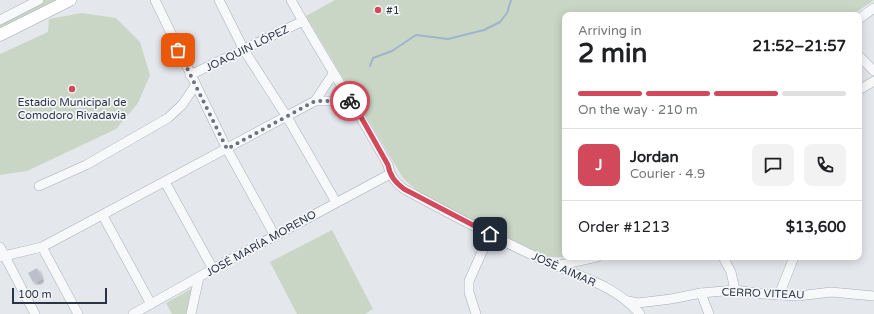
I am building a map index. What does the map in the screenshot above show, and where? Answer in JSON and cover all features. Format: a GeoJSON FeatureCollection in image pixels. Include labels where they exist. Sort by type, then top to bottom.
{"type":"FeatureCollection","features":[{"type":"Feature","properties":{"kind":"main road"},"geometry":{"type":"LineString","coordinates":[[0,35],[70,0]]}},
{"type":"Feature","properties":{"kind":"street"},"geometry":{"type":"LineString","coordinates":[[0,20],[39,0]]}},
{"type":"Feature","properties":{"kind":"street"},"geometry":{"type":"LineString","coordinates":[[155,0],[195,86],[227,149],[275,236]]}},
{"type":"Feature","properties":{"kind":"street"},"geometry":{"type":"LineString","coordinates":[[219,0],[244,50],[287,117],[336,202]]}},
{"type":"Feature","properties":{"kind":"street","name":"JOSÉ AIMAR"},"geometry":{"type":"LineString","coordinates":[[291,0],[333,74],[352,101],[388,165],[390,174],[404,189],[490,234],[556,266],[587,278],[628,301],[640,314]]}},
{"type":"Feature","properties":{"kind":"street"},"geometry":{"type":"LineString","coordinates":[[862,17],[874,8]]}},
{"type":"Feature","properties":{"kind":"street","name":"JOAQUIN LÓPEZ"},"geometry":{"type":"LineString","coordinates":[[190,75],[303,21]]}},
{"type":"Feature","properties":{"kind":"street"},"geometry":{"type":"LineString","coordinates":[[862,59],[874,71]]}},
{"type":"Feature","properties":{"kind":"street"},"geometry":{"type":"LineString","coordinates":[[36,314],[1,253],[42,247],[103,216],[287,117],[315,101],[333,74]]}},
{"type":"Feature","properties":{"kind":"street"},"geometry":{"type":"LineString","coordinates":[[862,88],[874,81]]}},
{"type":"Feature","properties":{"kind":"street"},"geometry":{"type":"LineString","coordinates":[[40,186],[86,165],[168,118],[182,105],[195,86]]}},
{"type":"Feature","properties":{"kind":"street"},"geometry":{"type":"LineString","coordinates":[[315,101],[352,101]]}},
{"type":"Feature","properties":{"kind":"street","name":"JOSÉ MARÍA MORENO"},"geometry":{"type":"LineString","coordinates":[[133,314],[213,269],[390,174]]}},
{"type":"Feature","properties":{"kind":"street"},"geometry":{"type":"LineString","coordinates":[[165,182],[213,269]]}},
{"type":"Feature","properties":{"kind":"street"},"geometry":{"type":"LineString","coordinates":[[103,216],[151,304]]}},
{"type":"Feature","properties":{"kind":"street"},"geometry":{"type":"LineString","coordinates":[[476,314],[469,292],[469,282],[490,234]]}},
{"type":"Feature","properties":{"kind":"street"},"geometry":{"type":"LineString","coordinates":[[42,247],[78,314]]}},
{"type":"Feature","properties":{"kind":"street"},"geometry":{"type":"LineString","coordinates":[[556,266],[583,260]]}},
{"type":"Feature","properties":{"kind":"street"},"geometry":{"type":"LineString","coordinates":[[725,260],[731,272],[735,290]]}},
{"type":"Feature","properties":{"kind":"street"},"geometry":{"type":"LineString","coordinates":[[779,295],[793,260]]}},
{"type":"Feature","properties":{"kind":"street"},"geometry":{"type":"LineString","coordinates":[[191,314],[199,277]]}},
{"type":"Feature","properties":{"kind":"street","name":"CERRO VITEAU"},"geometry":{"type":"LineString","coordinates":[[628,301],[638,303],[671,299],[701,293],[735,290],[798,296],[831,292],[874,296]]}},
{"type":"Feature","properties":{"kind":"street"},"geometry":{"type":"LineString","coordinates":[[701,293],[708,314]]}},
{"type":"Feature","properties":{"kind":"green space"},"geometry":{"type":"Polygon","coordinates":[[[43,0],[59,0],[0,30],[0,22],[43,0]]]}},
{"type":"Feature","properties":{"kind":"green space"},"geometry":{"type":"Polygon","coordinates":[[[335,0],[874,0],[856,12],[562,12],[562,257],[545,257],[436,202],[408,183],[403,178],[306,16],[335,0]]]}},
{"type":"Feature","properties":{"kind":"green space","name":"Estadio Municipal de Comodoro Rivadavia"},"geometry":{"type":"Polygon","coordinates":[[[82,13],[116,18],[140,42],[150,75],[138,103],[116,129],[27,171],[0,175],[0,54],[48,32],[49,19],[82,13]]]}},
{"type":"Feature","properties":{"kind":"green space"},"geometry":{"type":"Polygon","coordinates":[[[332,230],[373,309],[365,314],[297,314],[270,262],[332,230]]]}},
{"type":"Feature","properties":{"kind":"green space"},"geometry":{"type":"Polygon","coordinates":[[[191,289],[187,314],[172,314],[166,303],[191,289]]]}},
{"type":"Feature","properties":{"kind":"building"},"geometry":{"type":"Polygon","coordinates":[[[37,268],[42,279],[36,283],[35,281],[33,282],[28,273],[37,268]]]}},
{"type":"Feature","properties":{"kind":"waterway"},"geometry":{"type":"LineString","coordinates":[[370,66],[373,58],[392,51],[416,35],[448,39],[484,30],[500,22],[507,13],[511,0]]}},
{"type":"Feature","properties":{"kind":"way so far"},"geometry":{"type":"LineString","coordinates":[[178,50],[227,149],[315,101],[350,101]]}},
{"type":"Feature","properties":{"kind":"place","name":"#1"},"geometry":{"type":"Point","coordinates":[378,10]}},
{"type":"Feature","properties":{"kind":"place","name":"Estadio Municipal de Comodoro Rivadavia"},"geometry":{"type":"Point","coordinates":[72,89]}},
{"type":"Feature","properties":{"kind":"route"},"geometry":{"type":"LineString","coordinates":[[350,101],[352,101],[388,165],[390,174],[397,183],[404,189],[490,234]]}}]}
